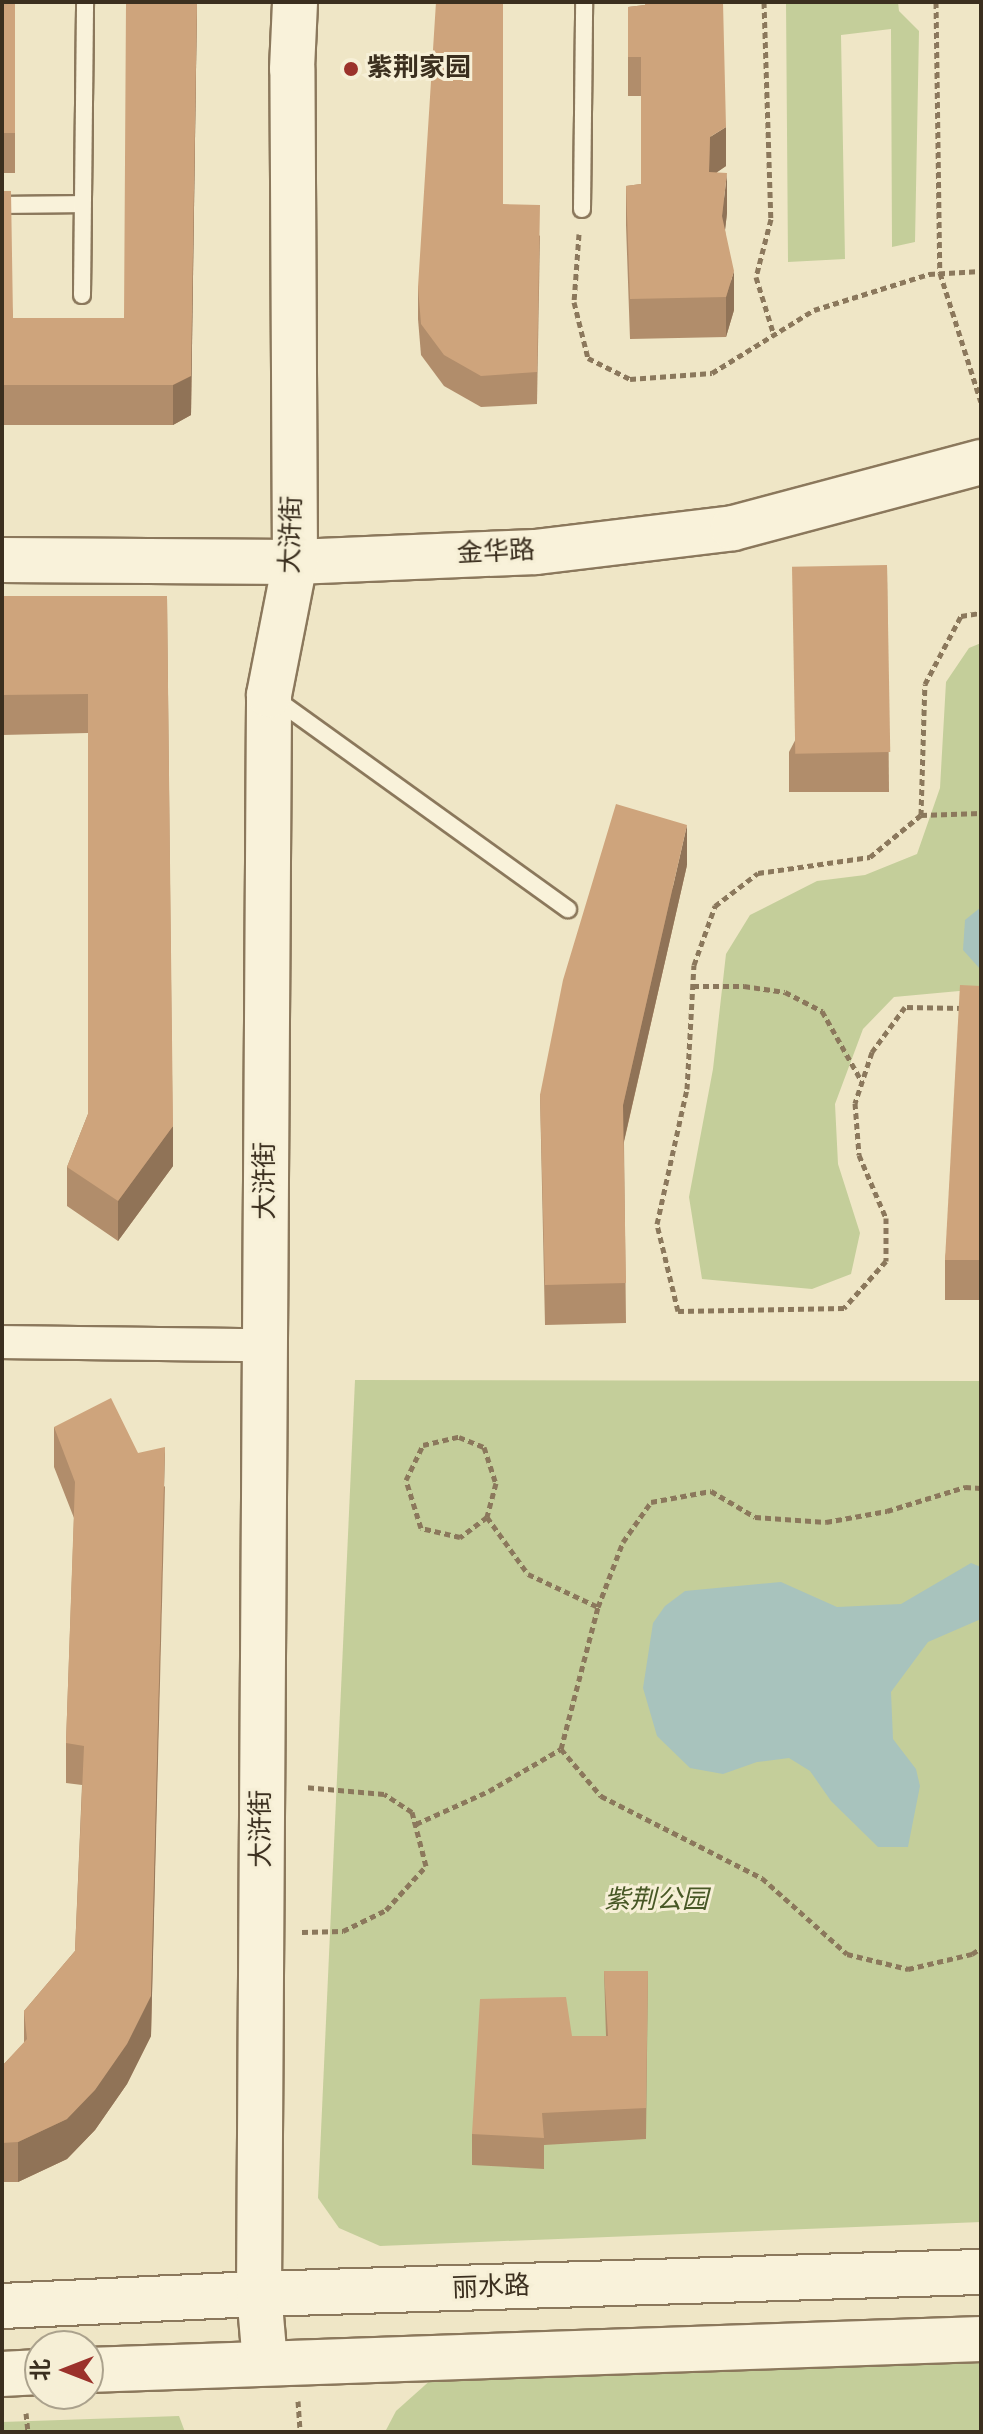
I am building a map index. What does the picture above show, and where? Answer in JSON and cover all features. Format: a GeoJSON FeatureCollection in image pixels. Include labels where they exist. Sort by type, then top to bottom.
{"type":"FeatureCollection","features":[{"type":"Feature","properties":{"kind":"street","name":"大浒街"},"geometry":{"type":"LineString","coordinates":[[265,2362],[259,2294],[269,695],[295,562],[292,69],[295,2]]}},
{"type":"Feature","properties":{"kind":"street","name":"金华路"},"geometry":{"type":"LineString","coordinates":[[2,560],[295,562],[536,552],[733,528],[981,462]]}},
{"type":"Feature","properties":{"kind":"street"},"geometry":{"type":"LineString","coordinates":[[2,1342],[264,1345]]}},
{"type":"Feature","properties":{"kind":"street","name":"丽水路"},"geometry":{"type":"LineString","coordinates":[[2,2306],[259,2294],[981,2272]]}},
{"type":"Feature","properties":{"kind":"street"},"geometry":{"type":"LineString","coordinates":[[104,2369],[981,2339]]}},
{"type":"Feature","properties":{"kind":"lane"},"geometry":{"type":"LineString","coordinates":[[82,295],[85,2]]}},
{"type":"Feature","properties":{"kind":"lane"},"geometry":{"type":"LineString","coordinates":[[582,209],[584,2]]}},
{"type":"Feature","properties":{"kind":"lane"},"geometry":{"type":"LineString","coordinates":[[2,205],[82,204]]}},
{"type":"Feature","properties":{"kind":"lane"},"geometry":{"type":"LineString","coordinates":[[269,695],[568,909]]}},
{"type":"Feature","properties":{"kind":"path"},"geometry":{"type":"LineString","coordinates":[[764,2],[771,219],[756,277],[774,335]]}},
{"type":"Feature","properties":{"kind":"path"},"geometry":{"type":"LineString","coordinates":[[936,2],[940,273],[981,402]]}},
{"type":"Feature","properties":{"kind":"path"},"geometry":{"type":"LineString","coordinates":[[582,209],[574,302],[588,358],[630,379],[712,373],[814,310],[940,273],[981,271]]}},
{"type":"Feature","properties":{"kind":"path"},"geometry":{"type":"LineString","coordinates":[[921,815],[925,684],[961,616],[981,613]]}},
{"type":"Feature","properties":{"kind":"path"},"geometry":{"type":"LineString","coordinates":[[966,1008],[905,1007],[872,1052],[855,1103],[859,1155],[886,1218],[886,1261],[844,1308],[678,1311],[657,1224],[687,1089],[694,965],[715,906],[758,873],[870,857],[921,815],[981,813]]}},
{"type":"Feature","properties":{"kind":"path"},"geometry":{"type":"LineString","coordinates":[[693,986],[785,992],[822,1011],[862,1082]]}},
{"type":"Feature","properties":{"kind":"path"},"geometry":{"type":"LineString","coordinates":[[459,1437],[484,1447],[496,1483],[487,1517],[460,1537],[421,1528],[406,1480],[423,1445],[459,1437]]}},
{"type":"Feature","properties":{"kind":"path"},"geometry":{"type":"LineString","coordinates":[[416,1824],[489,1791],[561,1749],[598,1607],[623,1542],[651,1502],[711,1491],[755,1517],[826,1522],[887,1511],[965,1487],[981,1488]]}},
{"type":"Feature","properties":{"kind":"path"},"geometry":{"type":"LineString","coordinates":[[487,1517],[528,1574],[598,1607]]}},
{"type":"Feature","properties":{"kind":"path"},"geometry":{"type":"LineString","coordinates":[[561,1749],[601,1796],[762,1878],[847,1954],[908,1969],[972,1954],[981,1948]]}},
{"type":"Feature","properties":{"kind":"path"},"geometry":{"type":"LineString","coordinates":[[261,1934],[343,1931],[386,1910],[426,1866],[412,1812],[384,1794],[262,1783]]}},
{"type":"Feature","properties":{"kind":"path"},"geometry":{"type":"LineString","coordinates":[[23,2384],[28,2432]]}},
{"type":"Feature","properties":{"kind":"path"},"geometry":{"type":"LineString","coordinates":[[298,2395],[300,2432]]}},
{"type":"Feature","properties":{"kind":"green space"},"geometry":{"type":"Polygon","coordinates":[[[786,2],[898,2],[899,11],[919,31],[915,242],[892,247],[891,29],[841,35],[845,259],[788,262],[786,2]]]}},
{"type":"Feature","properties":{"kind":"green space"},"geometry":{"type":"Polygon","coordinates":[[[981,643],[981,989],[894,997],[863,1029],[835,1104],[838,1164],[860,1233],[851,1274],[812,1289],[702,1279],[689,1197],[713,1069],[726,954],[750,915],[817,881],[865,875],[917,854],[940,788],[946,682],[969,648],[981,643]]]}},
{"type":"Feature","properties":{"kind":"green space","name":"紫荆公园"},"geometry":{"type":"Polygon","coordinates":[[[355,1380],[981,1381],[981,2222],[380,2246],[339,2228],[318,2198],[355,1380]]]}},
{"type":"Feature","properties":{"kind":"green space"},"geometry":{"type":"Polygon","coordinates":[[[981,2355],[981,2432],[385,2432],[396,2411],[433,2378],[981,2355]]]}},
{"type":"Feature","properties":{"kind":"green space"},"geometry":{"type":"Polygon","coordinates":[[[179,2416],[185,2432],[2,2432],[2,2422],[179,2416]]]}},
{"type":"Feature","properties":{"kind":"water"},"geometry":{"type":"Polygon","coordinates":[[[981,907],[981,970],[963,950],[965,920],[981,907]]]}},
{"type":"Feature","properties":{"kind":"water"},"geometry":{"type":"Polygon","coordinates":[[[971,1563],[981,1567],[981,1619],[928,1642],[891,1692],[893,1739],[916,1769],[920,1786],[908,1847],[878,1847],[831,1801],[810,1771],[789,1758],[757,1762],[723,1774],[690,1768],[657,1736],[643,1688],[653,1623],[665,1606],[685,1591],[781,1582],[837,1607],[901,1604],[971,1563]]]}},
{"type":"Feature","properties":{"kind":"building"},"geometry":{"type":"Polygon","coordinates":[[[2,2],[15,2],[15,133],[2,133],[2,2]]]}},
{"type":"Feature","properties":{"kind":"building"},"geometry":{"type":"Polygon","coordinates":[[[126,2],[197,2],[191,376],[173,385],[2,385],[2,191],[11,191],[13,318],[124,318],[126,2]]]}},
{"type":"Feature","properties":{"kind":"building"},"geometry":{"type":"Polygon","coordinates":[[[436,2],[503,2],[503,204],[540,205],[537,372],[481,376],[444,355],[421,324],[418,287],[436,2]]]}},
{"type":"Feature","properties":{"kind":"building"},"geometry":{"type":"Polygon","coordinates":[[[645,2],[723,2],[726,127],[710,137],[709,172],[727,173],[722,216],[734,271],[726,297],[630,299],[626,186],[641,184],[641,57],[628,57],[628,7],[645,5],[645,2]]]}},
{"type":"Feature","properties":{"kind":"building"},"geometry":{"type":"Polygon","coordinates":[[[887,565],[890,752],[795,754],[792,567],[887,565]]]}},
{"type":"Feature","properties":{"kind":"building"},"geometry":{"type":"Polygon","coordinates":[[[2,596],[167,596],[173,1126],[118,1201],[67,1167],[88,1114],[88,694],[2,695],[2,596]]]}},
{"type":"Feature","properties":{"kind":"building"},"geometry":{"type":"Polygon","coordinates":[[[616,804],[687,825],[623,1105],[626,1283],[545,1285],[540,1095],[563,980],[616,804]]]}},
{"type":"Feature","properties":{"kind":"building"},"geometry":{"type":"Polygon","coordinates":[[[960,985],[981,986],[981,1260],[945,1260],[960,985]]]}},
{"type":"Feature","properties":{"kind":"building"},"geometry":{"type":"Polygon","coordinates":[[[111,1398],[138,1453],[165,1447],[151,1996],[127,2044],[95,2090],[67,2119],[18,2142],[2,2143],[2,2066],[27,2039],[24,2011],[75,1951],[84,1746],[66,1743],[75,1482],[54,1427],[111,1398]]]}},
{"type":"Feature","properties":{"kind":"building"},"geometry":{"type":"Polygon","coordinates":[[[604,1971],[648,1971],[646,2108],[542,2113],[544,2138],[472,2134],[480,1999],[566,1997],[572,2036],[608,2036],[604,1971]]]}},
{"type":"Feature","properties":{"kind":"place","name":"紫荆家园"},"geometry":{"type":"Point","coordinates":[351,69]}}]}
